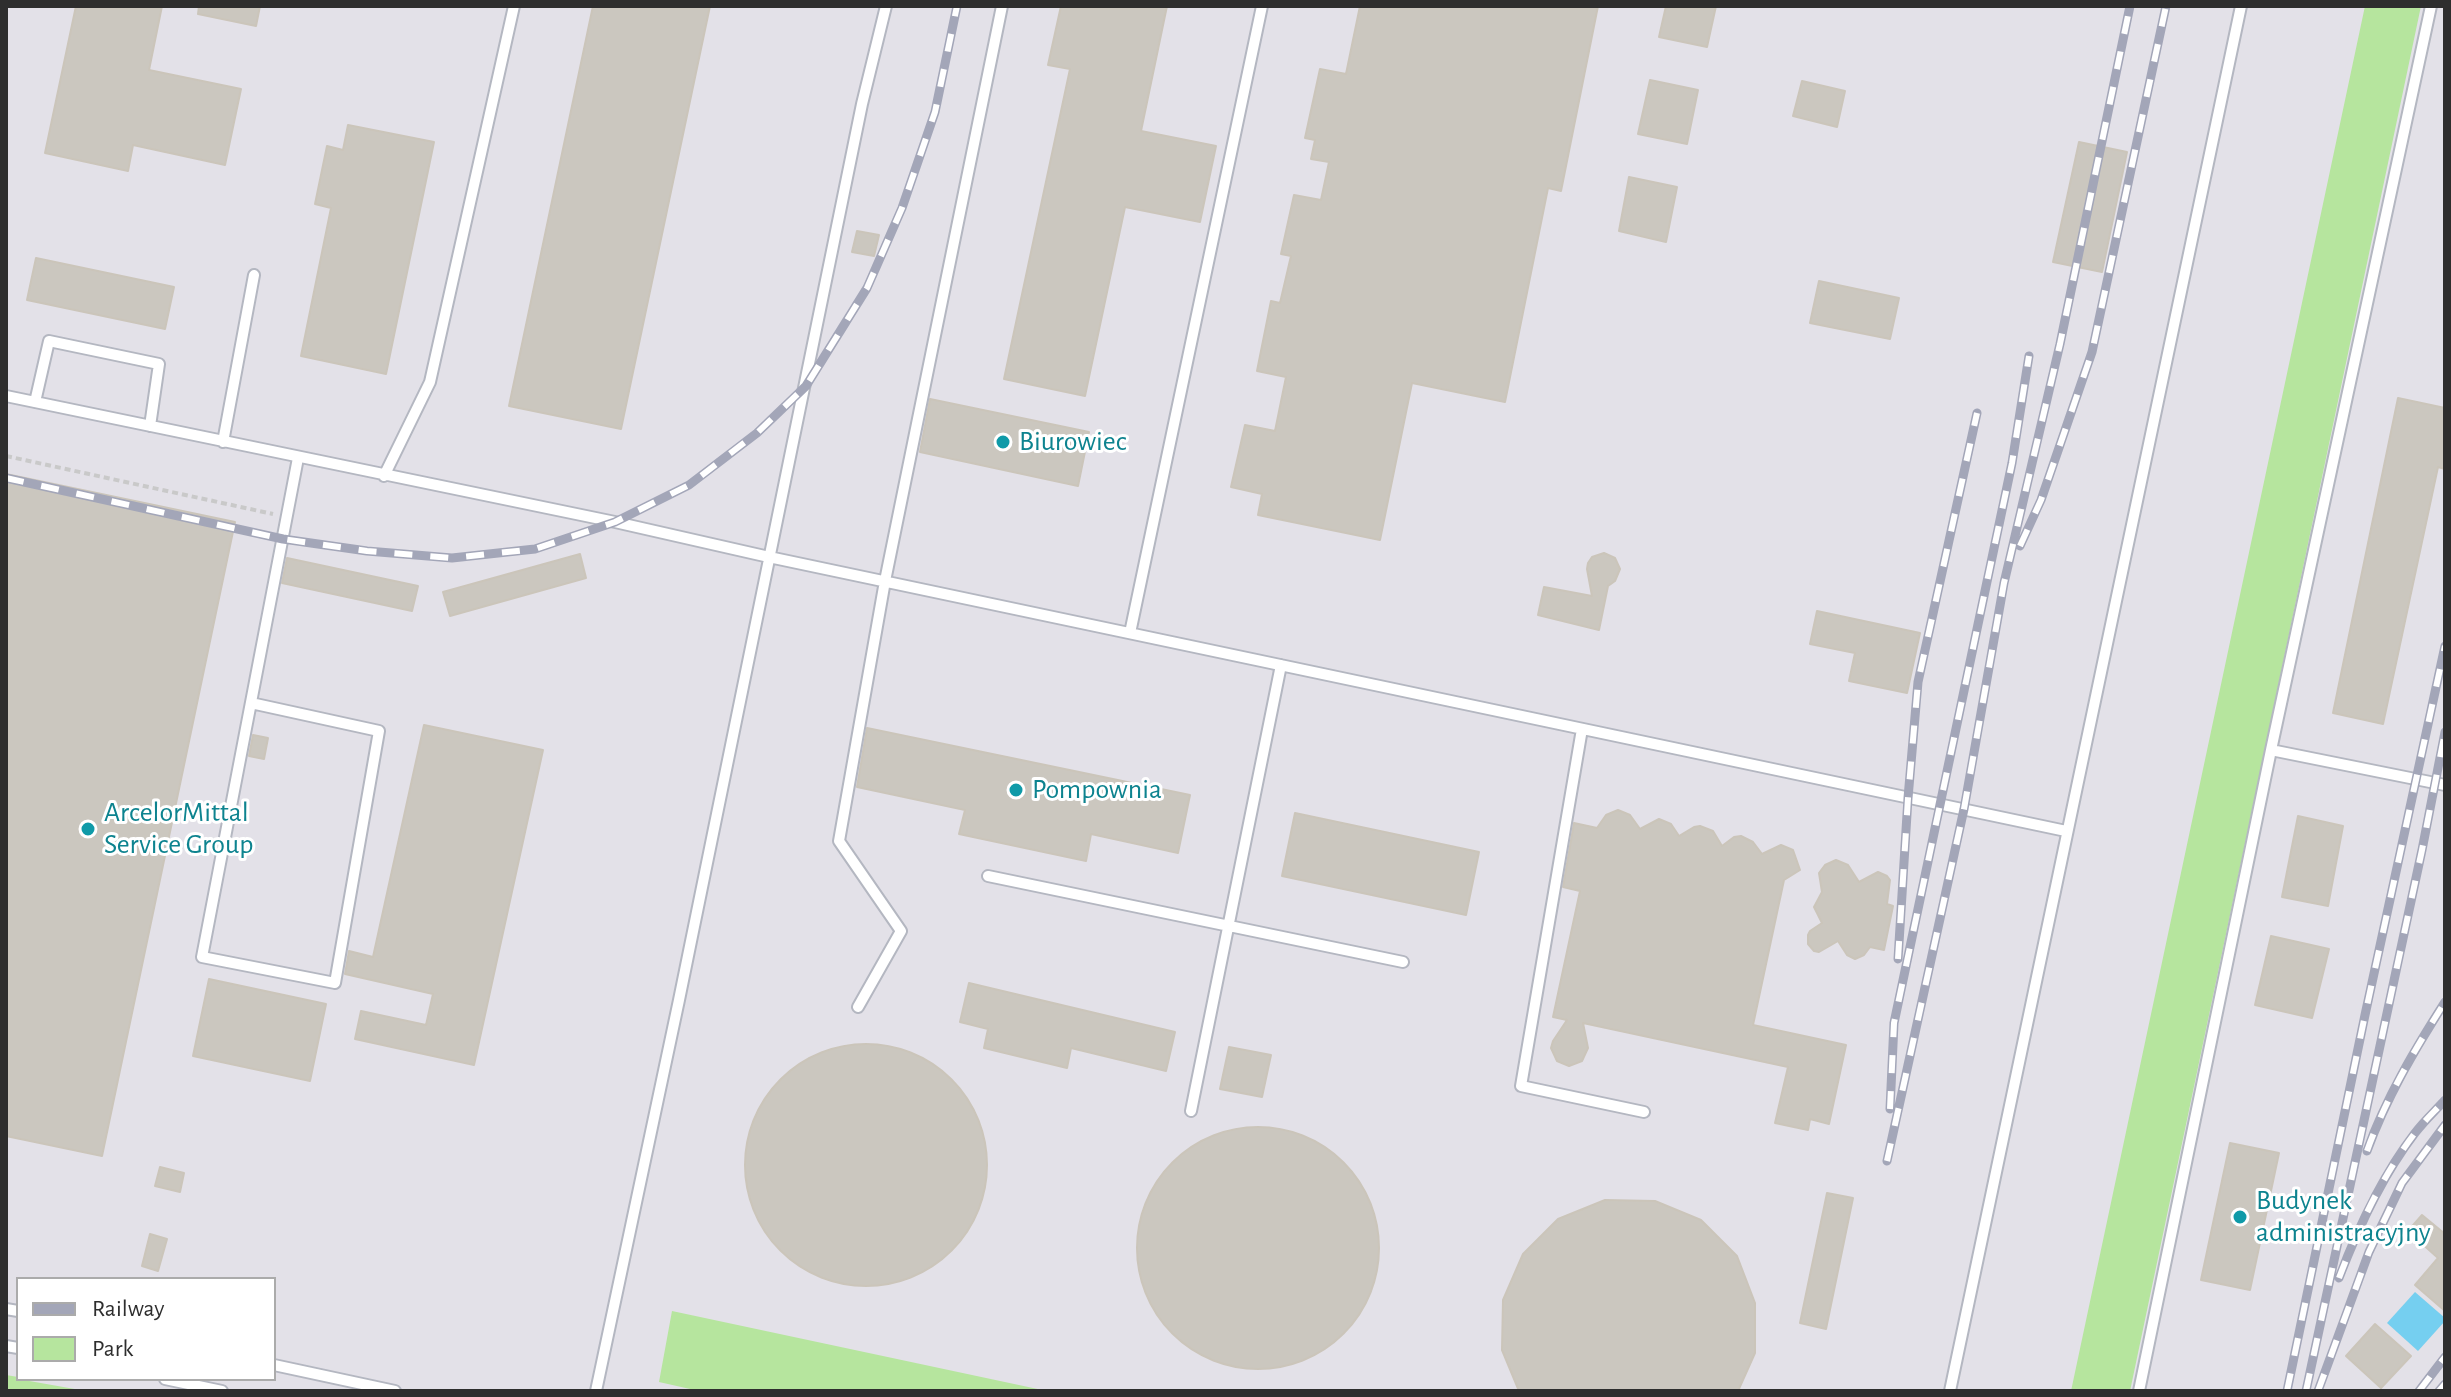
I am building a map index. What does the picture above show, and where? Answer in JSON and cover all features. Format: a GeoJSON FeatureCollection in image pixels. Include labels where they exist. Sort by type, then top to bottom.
{"type":"FeatureCollection","features":[{"type":"Feature","properties":{"kind":"lane"},"geometry":{"type":"LineString","coordinates":[[384,476],[430,382],[514,6]]}},
{"type":"Feature","properties":{"kind":"lane"},"geometry":{"type":"LineString","coordinates":[[596,1391],[862,104],[886,6]]}},
{"type":"Feature","properties":{"kind":"lane"},"geometry":{"type":"LineString","coordinates":[[858,1007],[901,931],[839,841],[885,581],[1002,6]]}},
{"type":"Feature","properties":{"kind":"lane"},"geometry":{"type":"LineString","coordinates":[[1130,633],[1262,6]]}},
{"type":"Feature","properties":{"kind":"lane"},"geometry":{"type":"LineString","coordinates":[[1950,1391],[2241,6]]}},
{"type":"Feature","properties":{"kind":"lane"},"geometry":{"type":"LineString","coordinates":[[2139,1391],[2271,750],[2431,6]]}},
{"type":"Feature","properties":{"kind":"lane"},"geometry":{"type":"LineString","coordinates":[[223,442],[254,275]]}},
{"type":"Feature","properties":{"kind":"lane"},"geometry":{"type":"LineString","coordinates":[[35,402],[49,341],[159,364],[150,426]]}},
{"type":"Feature","properties":{"kind":"lane"},"geometry":{"type":"LineString","coordinates":[[6,396],[615,522],[2066,831]]}},
{"type":"Feature","properties":{"kind":"lane"},"geometry":{"type":"LineString","coordinates":[[251,703],[379,731],[335,983],[202,957],[298,458]]}},
{"type":"Feature","properties":{"kind":"lane"},"geometry":{"type":"LineString","coordinates":[[1191,1111],[1281,665]]}},
{"type":"Feature","properties":{"kind":"lane"},"geometry":{"type":"LineString","coordinates":[[1582,729],[1521,1086],[1644,1112]]}},
{"type":"Feature","properties":{"kind":"lane"},"geometry":{"type":"LineString","coordinates":[[2271,750],[2445,785]]}},
{"type":"Feature","properties":{"kind":"lane"},"geometry":{"type":"LineString","coordinates":[[988,876],[1403,962]]}},
{"type":"Feature","properties":{"kind":"lane"},"geometry":{"type":"LineString","coordinates":[[276,1365],[395,1391]]}},
{"type":"Feature","properties":{"kind":"lane"},"geometry":{"type":"LineString","coordinates":[[174,1381],[222,1391]]}},
{"type":"Feature","properties":{"kind":"path"},"geometry":{"type":"LineString","coordinates":[[6,456],[287,516]]}},
{"type":"Feature","properties":{"kind":"shaded area"},"geometry":{"type":"Polygon","coordinates":[[[6,6],[2445,6],[2445,1391],[6,1391],[6,6]]]}},
{"type":"Feature","properties":{"kind":"green space"},"geometry":{"type":"Polygon","coordinates":[[[2365,6],[2421,6],[2130,1391],[2071,1391],[2365,6]]]}},
{"type":"Feature","properties":{"kind":"green space"},"geometry":{"type":"Polygon","coordinates":[[[672,1311],[1047,1391],[699,1391],[659,1382],[672,1311]]]}},
{"type":"Feature","properties":{"kind":"green space"},"geometry":{"type":"Polygon","coordinates":[[[6,1375],[16,1377],[16,1381],[86,1391],[6,1391],[6,1375]]]}},
{"type":"Feature","properties":{"kind":"water"},"geometry":{"type":"Polygon","coordinates":[[[2415,1292],[2445,1318],[2418,1351],[2387,1323],[2415,1292]]]}},
{"type":"Feature","properties":{"kind":"building"},"geometry":{"type":"Polygon","coordinates":[[[76,6],[162,6],[149,70],[241,89],[225,165],[133,145],[128,171],[45,153],[76,6]]]}},
{"type":"Feature","properties":{"kind":"building"},"geometry":{"type":"Polygon","coordinates":[[[199,6],[260,6],[256,26],[198,14],[199,6]]]}},
{"type":"Feature","properties":{"kind":"building"},"geometry":{"type":"Polygon","coordinates":[[[593,6],[710,6],[621,429],[509,406],[593,6]]]}},
{"type":"Feature","properties":{"kind":"building"},"geometry":{"type":"Polygon","coordinates":[[[1061,6],[1167,6],[1141,131],[1216,146],[1200,222],[1125,207],[1085,396],[1004,379],[1070,69],[1048,65],[1061,6]]]}},
{"type":"Feature","properties":{"kind":"building"},"geometry":{"type":"Polygon","coordinates":[[[1360,6],[1598,6],[1561,191],[1548,188],[1505,402],[1412,383],[1380,540],[1258,515],[1262,494],[1231,487],[1245,425],[1275,431],[1286,377],[1257,371],[1271,301],[1280,303],[1291,256],[1281,254],[1294,195],[1321,200],[1329,162],[1311,159],[1315,140],[1305,138],[1320,69],[1346,74],[1360,6]]]}},
{"type":"Feature","properties":{"kind":"building"},"geometry":{"type":"Polygon","coordinates":[[[1666,6],[1716,6],[1707,47],[1659,37],[1666,6]]]}},
{"type":"Feature","properties":{"kind":"building"},"geometry":{"type":"Polygon","coordinates":[[[1650,80],[1698,90],[1687,144],[1638,134],[1650,80]]]}},
{"type":"Feature","properties":{"kind":"building"},"geometry":{"type":"Polygon","coordinates":[[[1802,81],[1845,91],[1837,127],[1793,116],[1802,81]]]}},
{"type":"Feature","properties":{"kind":"building"},"geometry":{"type":"Polygon","coordinates":[[[348,125],[434,142],[386,374],[301,356],[331,208],[315,204],[327,146],[343,150],[348,125]]]}},
{"type":"Feature","properties":{"kind":"building"},"geometry":{"type":"Polygon","coordinates":[[[2079,142],[2127,152],[2102,272],[2053,262],[2079,142]]]}},
{"type":"Feature","properties":{"kind":"building"},"geometry":{"type":"Polygon","coordinates":[[[1629,177],[1677,187],[1666,242],[1619,231],[1629,177]]]}},
{"type":"Feature","properties":{"kind":"building"},"geometry":{"type":"Polygon","coordinates":[[[857,231],[879,235],[874,256],[852,252],[857,231]]]}},
{"type":"Feature","properties":{"kind":"building"},"geometry":{"type":"Polygon","coordinates":[[[36,258],[174,287],[165,329],[27,300],[36,258]]]}},
{"type":"Feature","properties":{"kind":"building"},"geometry":{"type":"Polygon","coordinates":[[[1819,281],[1899,298],[1890,339],[1810,323],[1819,281]]]}},
{"type":"Feature","properties":{"kind":"building"},"geometry":{"type":"Polygon","coordinates":[[[2398,398],[2445,408],[2445,469],[2438,467],[2383,724],[2333,713],[2398,398]]]}},
{"type":"Feature","properties":{"kind":"building","name":"Biurowiec"},"geometry":{"type":"Polygon","coordinates":[[[930,399],[1089,432],[1078,486],[920,452],[930,399]]]}},
{"type":"Feature","properties":{"kind":"building","name":"ArcelorMittal Service Group"},"geometry":{"type":"Polygon","coordinates":[[[6,474],[235,522],[102,1156],[6,1136],[6,474]]]}},
{"type":"Feature","properties":{"kind":"building"},"geometry":{"type":"Polygon","coordinates":[[[1604,553],[1615,558],[1620,569],[1615,581],[1608,586],[1599,630],[1538,615],[1544,587],[1592,596],[1588,563],[1592,557],[1604,553]]]}},
{"type":"Feature","properties":{"kind":"building"},"geometry":{"type":"Polygon","coordinates":[[[580,554],[586,578],[450,616],[443,592],[580,554]]]}},
{"type":"Feature","properties":{"kind":"building"},"geometry":{"type":"Polygon","coordinates":[[[287,558],[418,586],[412,611],[282,583],[287,558]]]}},
{"type":"Feature","properties":{"kind":"building"},"geometry":{"type":"Polygon","coordinates":[[[1817,611],[1920,633],[1907,693],[1849,681],[1855,653],[1810,644],[1817,611]]]}},
{"type":"Feature","properties":{"kind":"building"},"geometry":{"type":"Polygon","coordinates":[[[424,725],[543,750],[474,1065],[355,1039],[361,1011],[426,1025],[433,994],[345,974],[349,951],[373,957],[424,725]]]}},
{"type":"Feature","properties":{"kind":"building","name":"Pompownia"},"geometry":{"type":"Polygon","coordinates":[[[867,728],[1190,795],[1178,853],[1091,834],[1086,861],[959,834],[965,810],[857,787],[867,728]]]}},
{"type":"Feature","properties":{"kind":"building"},"geometry":{"type":"Polygon","coordinates":[[[253,735],[268,738],[264,759],[249,756],[253,735]]]}},
{"type":"Feature","properties":{"kind":"building"},"geometry":{"type":"Polygon","coordinates":[[[1618,810],[1630,815],[1640,829],[1659,819],[1671,824],[1679,836],[1700,826],[1713,831],[1722,846],[1741,836],[1753,842],[1762,854],[1781,845],[1793,850],[1800,870],[1784,880],[1753,1025],[1846,1045],[1829,1124],[1810,1119],[1808,1130],[1775,1123],[1788,1067],[1583,1023],[1588,1048],[1582,1061],[1569,1066],[1557,1061],[1551,1048],[1567,1020],[1553,1017],[1580,891],[1563,887],[1574,823],[1597,828],[1606,815],[1618,810]]]}},
{"type":"Feature","properties":{"kind":"building"},"geometry":{"type":"Polygon","coordinates":[[[1295,813],[1479,852],[1466,915],[1282,876],[1295,813]]]}},
{"type":"Feature","properties":{"kind":"building"},"geometry":{"type":"Polygon","coordinates":[[[2298,816],[2343,826],[2328,906],[2282,897],[2298,816]]]}},
{"type":"Feature","properties":{"kind":"building"},"geometry":{"type":"Polygon","coordinates":[[[1836,860],[1848,865],[1859,882],[1878,872],[1890,880],[1887,904],[1893,906],[1884,950],[1870,947],[1864,955],[1855,959],[1847,955],[1838,941],[1819,952],[1808,944],[1810,931],[1822,923],[1814,907],[1822,892],[1819,873],[1825,865],[1836,860]]]}},
{"type":"Feature","properties":{"kind":"building"},"geometry":{"type":"Polygon","coordinates":[[[2271,936],[2329,949],[2312,1018],[2255,1005],[2271,936]]]}},
{"type":"Feature","properties":{"kind":"building"},"geometry":{"type":"Polygon","coordinates":[[[209,979],[326,1004],[310,1081],[193,1056],[209,979]]]}},
{"type":"Feature","properties":{"kind":"building"},"geometry":{"type":"Polygon","coordinates":[[[969,983],[1175,1032],[1166,1071],[1071,1048],[1067,1068],[984,1048],[988,1029],[960,1022],[969,983]]]}},
{"type":"Feature","properties":{"kind":"building"},"geometry":{"type":"Polygon","coordinates":[[[866,1044],[890,1046],[912,1053],[952,1079],[978,1119],[985,1141],[985,1189],[978,1211],[952,1251],[912,1277],[890,1284],[866,1286],[842,1284],[820,1277],[780,1251],[754,1211],[747,1189],[745,1165],[747,1141],[754,1119],[780,1079],[820,1053],[842,1046],[866,1044]]]}},
{"type":"Feature","properties":{"kind":"building"},"geometry":{"type":"Polygon","coordinates":[[[1229,1047],[1271,1055],[1262,1097],[1220,1089],[1229,1047]]]}},
{"type":"Feature","properties":{"kind":"building"},"geometry":{"type":"Polygon","coordinates":[[[1258,1127],[1282,1129],[1304,1136],[1344,1162],[1370,1202],[1377,1224],[1377,1272],[1370,1294],[1344,1334],[1304,1360],[1282,1367],[1258,1369],[1234,1367],[1212,1360],[1172,1334],[1146,1294],[1139,1272],[1137,1248],[1139,1224],[1146,1202],[1172,1162],[1212,1136],[1234,1129],[1258,1127]]]}},
{"type":"Feature","properties":{"kind":"building","name":"Budynek administracyjny"},"geometry":{"type":"Polygon","coordinates":[[[2230,1143],[2279,1153],[2250,1290],[2201,1280],[2230,1143]]]}},
{"type":"Feature","properties":{"kind":"building"},"geometry":{"type":"Polygon","coordinates":[[[160,1167],[184,1173],[180,1192],[155,1186],[160,1167]]]}},
{"type":"Feature","properties":{"kind":"building"},"geometry":{"type":"Polygon","coordinates":[[[1827,1193],[1853,1198],[1826,1329],[1800,1323],[1827,1193]]]}},
{"type":"Feature","properties":{"kind":"building"},"geometry":{"type":"Polygon","coordinates":[[[1605,1200],[1655,1201],[1701,1220],[1737,1256],[1755,1303],[1755,1353],[1738,1391],[1519,1391],[1502,1350],[1503,1300],[1523,1254],[1558,1219],[1605,1200]]]}},
{"type":"Feature","properties":{"kind":"building"},"geometry":{"type":"Polygon","coordinates":[[[2422,1215],[2445,1234],[2445,1311],[2415,1285],[2438,1258],[2408,1231],[2422,1215]]]}},
{"type":"Feature","properties":{"kind":"building"},"geometry":{"type":"Polygon","coordinates":[[[150,1234],[167,1239],[158,1271],[142,1266],[150,1234]]]}},
{"type":"Feature","properties":{"kind":"building"},"geometry":{"type":"Polygon","coordinates":[[[2375,1324],[2411,1356],[2381,1388],[2346,1356],[2375,1324]]]}},
{"type":"Feature","properties":{"kind":"railway"},"geometry":{"type":"LineString","coordinates":[[6,478],[283,539],[367,551],[452,558],[535,549],[615,522],[689,485],[757,433],[806,386],[867,288],[902,208],[935,112],[957,6]]}},
{"type":"Feature","properties":{"kind":"railway"},"geometry":{"type":"LineString","coordinates":[[1887,1161],[1964,809],[2004,583],[2060,344],[2130,6]]}},
{"type":"Feature","properties":{"kind":"railway"},"geometry":{"type":"LineString","coordinates":[[2020,546],[2041,500],[2092,352],[2166,6]]}},
{"type":"Feature","properties":{"kind":"railway"},"geometry":{"type":"LineString","coordinates":[[1890,1109],[1894,1023],[2012,463],[2029,356]]}},
{"type":"Feature","properties":{"kind":"railway"},"geometry":{"type":"LineString","coordinates":[[1898,959],[1918,682],[1977,413]]}},
{"type":"Feature","properties":{"kind":"railway"},"geometry":{"type":"LineString","coordinates":[[2287,1391],[2445,646]]}},
{"type":"Feature","properties":{"kind":"railway"},"geometry":{"type":"LineString","coordinates":[[2306,1391],[2445,732]]}},
{"type":"Feature","properties":{"kind":"railway"},"geometry":{"type":"LineString","coordinates":[[2367,1151],[2402,1074],[2445,1002]]}},
{"type":"Feature","properties":{"kind":"railway"},"geometry":{"type":"LineString","coordinates":[[2339,1278],[2381,1185],[2418,1129],[2445,1100]]}},
{"type":"Feature","properties":{"kind":"railway"},"geometry":{"type":"LineString","coordinates":[[2318,1391],[2369,1252],[2402,1183],[2445,1125]]}},
{"type":"Feature","properties":{"kind":"railway"},"geometry":{"type":"LineString","coordinates":[[2419,1391],[2445,1357]]}},
{"type":"Feature","properties":{"kind":"railway"},"geometry":{"type":"LineString","coordinates":[[2439,1391],[2445,1384]]}},
{"type":"Feature","properties":{"kind":"place","name":"Biurowiec"},"geometry":{"type":"Point","coordinates":[1003,442]}},
{"type":"Feature","properties":{"kind":"place","name":"Pompownia"},"geometry":{"type":"Point","coordinates":[1016,790]}},
{"type":"Feature","properties":{"kind":"place","name":"ArcelorMittal Service Group"},"geometry":{"type":"Point","coordinates":[88,829]}},
{"type":"Feature","properties":{"kind":"place","name":"Budynek administracyjny"},"geometry":{"type":"Point","coordinates":[2240,1217]}}]}
